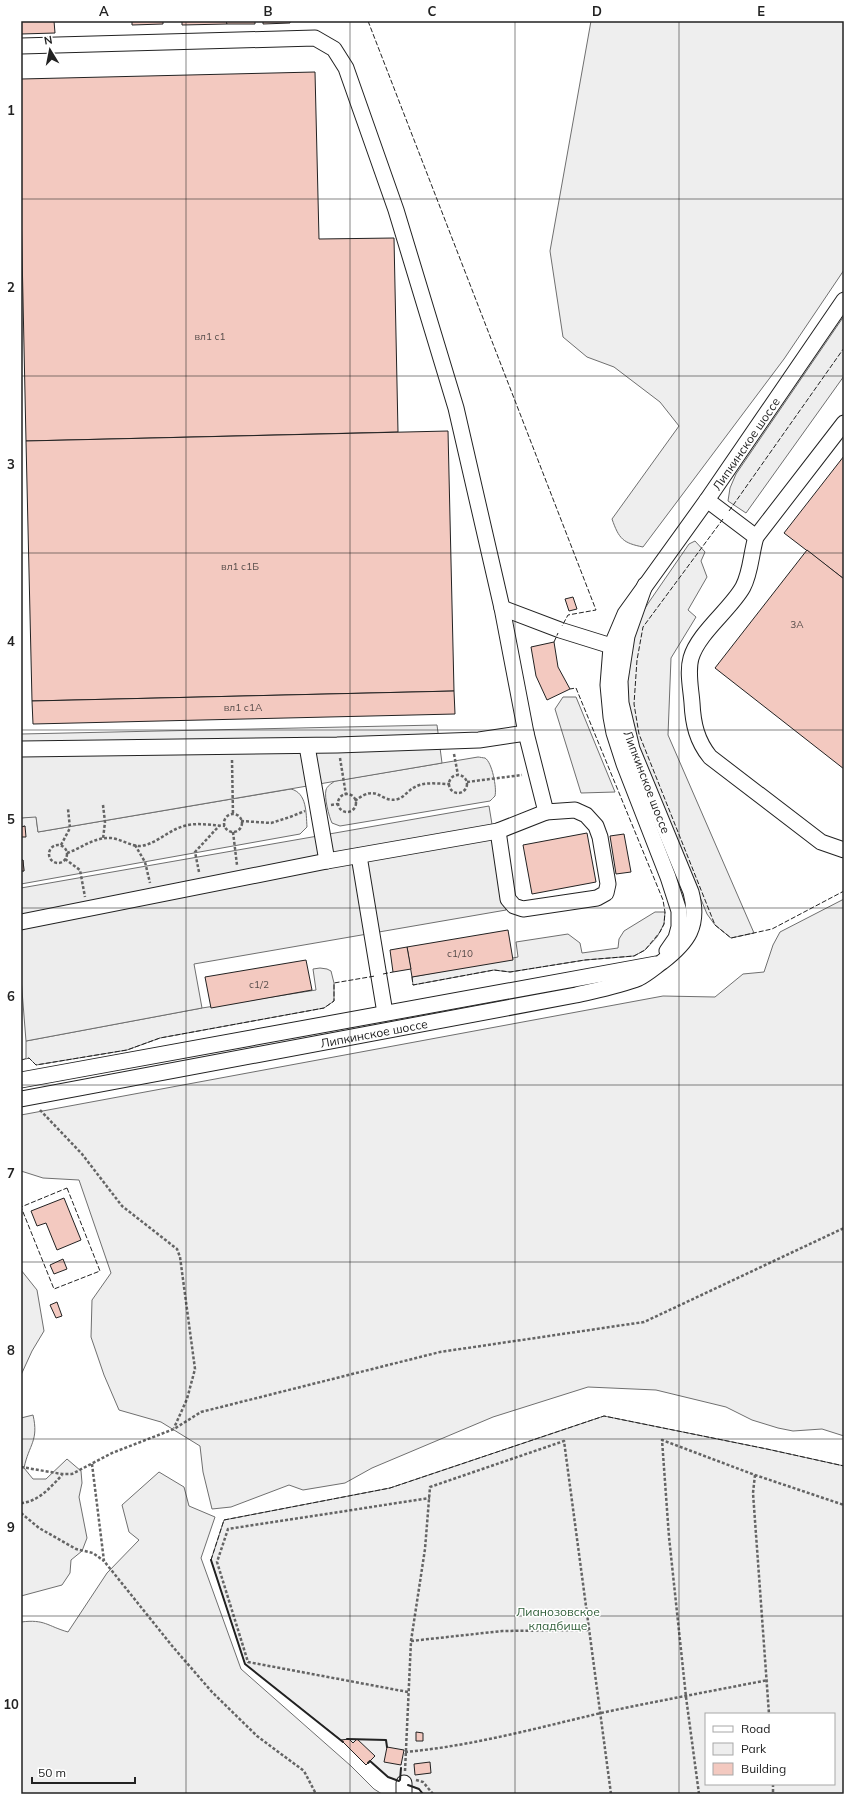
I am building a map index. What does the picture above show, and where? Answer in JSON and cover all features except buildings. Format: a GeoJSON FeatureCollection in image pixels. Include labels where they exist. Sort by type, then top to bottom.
{"type":"FeatureCollection","features":[{"type":"Feature","properties":{"kind":"street"},"geometry":{"type":"LineString","coordinates":[[21,46],[314,38],[334,49],[346,68],[396,210],[456,408],[502,608],[526,733],[546,812]]}},
{"type":"Feature","properties":{"kind":"street","name":"Липкинское шоссе"},"geometry":{"type":"LineString","coordinates":[[659,964],[676,938],[679,927],[679,910],[624,764],[614,733],[608,684],[618,648],[627,636],[645,585],[707,500],[844,300]]}},
{"type":"Feature","properties":{"kind":"street"},"geometry":{"type":"LineString","coordinates":[[844,423],[756,537],[743,587],[700,642],[691,657],[689,674],[692,714],[696,734],[701,746],[710,757],[821,842],[844,850]]}},
{"type":"Feature","properties":{"kind":"street"},"geometry":{"type":"LineString","coordinates":[[707,500],[756,537]]}},
{"type":"Feature","properties":{"kind":"street"},"geometry":{"type":"LineString","coordinates":[[502,608],[618,648]]}},
{"type":"Feature","properties":{"kind":"street","name":"Липкинское шоссе"},"geometry":{"type":"LineString","coordinates":[[24,1098],[576,995],[640,977],[678,950],[692,929],[695,916],[691,892],[632,749],[626,730],[621,703],[618,648]]}},
{"type":"Feature","properties":{"kind":"street"},"geometry":{"type":"LineString","coordinates":[[21,749],[307,746],[479,740],[526,733]]}},
{"type":"Feature","properties":{"kind":"street"},"geometry":{"type":"LineString","coordinates":[[307,746],[327,861]]}},
{"type":"Feature","properties":{"kind":"street"},"geometry":{"type":"LineString","coordinates":[[21,922],[327,861],[498,831],[546,812],[576,810],[586,815],[596,826],[600,837],[608,884],[606,893],[597,898],[523,909],[514,906],[508,899],[498,831]]}},
{"type":"Feature","properties":{"kind":"street"},"geometry":{"type":"LineString","coordinates":[[358,856],[385,1013]]}},
{"type":"Feature","properties":{"kind":"street"},"geometry":{"type":"LineString","coordinates":[[672,890],[683,908],[686,939]]}},
{"type":"Feature","properties":{"kind":"street"},"geometry":{"type":"LineString","coordinates":[[22,1075],[385,1013],[659,964]]}},
{"type":"Feature","properties":{"kind":"path"},"geometry":{"type":"LineString","coordinates":[[452,741],[458,775]]}},
{"type":"Feature","properties":{"kind":"path"},"geometry":{"type":"LineString","coordinates":[[337,745],[346,795]]}},
{"type":"Feature","properties":{"kind":"path"},"geometry":{"type":"LineString","coordinates":[[232,747],[232,814]]}},
{"type":"Feature","properties":{"kind":"path"},"geometry":{"type":"LineString","coordinates":[[467,782],[536,773]]}},
{"type":"Feature","properties":{"kind":"path"},"geometry":{"type":"LineString","coordinates":[[458,775],[464,777],[467,782],[466,788],[459,793],[452,790],[450,784],[451,779],[458,775]]}},
{"type":"Feature","properties":{"kind":"path"},"geometry":{"type":"LineString","coordinates":[[355,801],[366,794],[373,793],[392,799],[398,799],[420,785],[433,783],[450,784]]}},
{"type":"Feature","properties":{"kind":"path"},"geometry":{"type":"LineString","coordinates":[[346,795],[352,796],[355,801],[353,810],[347,812],[342,811],[338,804],[339,798],[346,795]]}},
{"type":"Feature","properties":{"kind":"path"},"geometry":{"type":"LineString","coordinates":[[241,821],[271,823],[318,808],[338,804]]}},
{"type":"Feature","properties":{"kind":"path"},"geometry":{"type":"LineString","coordinates":[[103,805],[105,822],[103,839]]}},
{"type":"Feature","properties":{"kind":"path"},"geometry":{"type":"LineString","coordinates":[[68,809],[70,828],[61,845],[51,849],[50,857],[56,862],[62,862],[67,853],[93,841],[118,839],[140,846],[149,844],[185,825],[205,823],[225,826]]}},
{"type":"Feature","properties":{"kind":"path"},"geometry":{"type":"LineString","coordinates":[[232,814],[238,816],[241,821],[239,830],[234,832],[228,831],[225,826],[226,818],[232,814]]}},
{"type":"Feature","properties":{"kind":"path"},"geometry":{"type":"LineString","coordinates":[[202,886],[195,852],[219,826]]}},
{"type":"Feature","properties":{"kind":"path"},"geometry":{"type":"LineString","coordinates":[[234,832],[238,878]]}},
{"type":"Feature","properties":{"kind":"path"},"geometry":{"type":"LineString","coordinates":[[61,845],[67,853]]}},
{"type":"Feature","properties":{"kind":"path"},"geometry":{"type":"LineString","coordinates":[[135,845],[146,862],[153,896]]}},
{"type":"Feature","properties":{"kind":"path"},"geometry":{"type":"LineString","coordinates":[[65,859],[80,870],[87,909]]}},
{"type":"Feature","properties":{"kind":"path"},"geometry":{"type":"LineString","coordinates":[[24,1098],[82,1154],[122,1206],[177,1249],[180,1257],[195,1369],[187,1399],[174,1429]]}},
{"type":"Feature","properties":{"kind":"path"},"geometry":{"type":"LineString","coordinates":[[21,1467],[62,1474],[72,1474],[112,1453],[174,1429],[201,1412],[440,1352],[644,1322],[844,1228]]}},
{"type":"Feature","properties":{"kind":"path"},"geometry":{"type":"LineString","coordinates":[[699,1794],[686,1697],[669,1537],[662,1440],[755,1475],[844,1505]]}},
{"type":"Feature","properties":{"kind":"path"},"geometry":{"type":"LineString","coordinates":[[433,1794],[423,1782],[404,1785],[411,1641],[426,1549],[430,1487],[564,1442],[589,1630],[602,1713],[611,1794]]}},
{"type":"Feature","properties":{"kind":"path"},"geometry":{"type":"LineString","coordinates":[[92,1464],[104,1561]]}},
{"type":"Feature","properties":{"kind":"path"},"geometry":{"type":"LineString","coordinates":[[21,1503],[30,1502],[52,1487],[62,1474]]}},
{"type":"Feature","properties":{"kind":"path"},"geometry":{"type":"LineString","coordinates":[[755,1475],[753,1493],[768,1680],[769,1713]]}},
{"type":"Feature","properties":{"kind":"path"},"geometry":{"type":"LineString","coordinates":[[408,1692],[248,1662],[217,1562],[228,1529],[430,1498]]}},
{"type":"Feature","properties":{"kind":"path"},"geometry":{"type":"LineString","coordinates":[[21,1513],[45,1532],[76,1549],[93,1553],[104,1561],[173,1648],[212,1692],[257,1736],[304,1771],[316,1794]]}},
{"type":"Feature","properties":{"kind":"path"},"geometry":{"type":"LineString","coordinates":[[411,1641],[502,1631],[589,1630]]}},
{"type":"Feature","properties":{"kind":"path"},"geometry":{"type":"LineString","coordinates":[[405,1752],[440,1748],[551,1726],[602,1713],[768,1680]]}},
{"type":"Feature","properties":{"kind":"green space"},"geometry":{"type":"Polygon","coordinates":[[[591,21],[844,21],[844,270],[784,359],[643,547],[626,542],[620,536],[612,519],[679,426],[660,402],[614,367],[587,357],[563,337],[550,251],[591,21]]]}},
{"type":"Feature","properties":{"kind":"green space"},"geometry":{"type":"Polygon","coordinates":[[[844,316],[844,376],[746,513],[728,501],[730,488],[736,474],[844,316]]]}},
{"type":"Feature","properties":{"kind":"green space"},"geometry":{"type":"Polygon","coordinates":[[[695,541],[705,552],[701,561],[707,577],[688,610],[696,617],[671,658],[668,735],[754,933],[731,938],[715,925],[707,914],[634,736],[629,719],[626,685],[634,634],[639,618],[689,544],[695,541]]]}},
{"type":"Feature","properties":{"kind":"green space"},"geometry":{"type":"Polygon","coordinates":[[[563,697],[576,697],[615,792],[581,793],[555,709],[563,697]]]}},
{"type":"Feature","properties":{"kind":"green space"},"geometry":{"type":"Polygon","coordinates":[[[478,757],[485,758],[490,764],[495,787],[495,796],[490,801],[340,826],[332,823],[327,807],[326,790],[329,785],[335,781],[478,757]]]}},
{"type":"Feature","properties":{"kind":"green space"},"geometry":{"type":"Polygon","coordinates":[[[291,789],[300,795],[305,804],[307,827],[300,834],[21,884],[21,871],[24,871],[23,860],[21,860],[21,837],[25,826],[21,827],[21,818],[36,816],[38,832],[291,789]]]}},
{"type":"Feature","properties":{"kind":"green space"},"geometry":{"type":"Polygon","coordinates":[[[844,899],[844,1436],[822,1429],[793,1431],[778,1428],[752,1420],[726,1407],[656,1390],[588,1387],[493,1417],[372,1468],[345,1483],[303,1490],[289,1485],[231,1507],[212,1509],[203,1472],[200,1446],[161,1422],[119,1410],[104,1375],[91,1337],[92,1300],[111,1273],[79,1180],[43,1178],[21,1171],[21,1115],[663,996],[715,997],[743,974],[764,972],[773,945],[780,932],[844,899]]]}},
{"type":"Feature","properties":{"kind":"green space"},"geometry":{"type":"Polygon","coordinates":[[[655,912],[665,912],[664,924],[657,937],[645,950],[634,956],[585,960],[510,972],[494,970],[413,985],[412,977],[518,957],[516,942],[568,934],[580,943],[582,953],[618,948],[619,939],[624,931],[655,912]]]}},
{"type":"Feature","properties":{"kind":"green space"},"geometry":{"type":"Polygon","coordinates":[[[320,968],[331,971],[334,983],[334,1001],[324,1008],[160,1038],[127,1050],[36,1065],[29,1058],[26,1059],[26,1041],[202,1008],[316,990],[313,969],[320,968]]]}},
{"type":"Feature","properties":{"kind":"green space"},"geometry":{"type":"Polygon","coordinates":[[[21,1270],[37,1290],[44,1331],[32,1351],[21,1375],[21,1270]]]}},
{"type":"Feature","properties":{"kind":"green space"},"geometry":{"type":"Polygon","coordinates":[[[33,1415],[35,1424],[34,1437],[24,1468],[33,1479],[46,1479],[67,1459],[81,1471],[82,1483],[79,1497],[87,1538],[82,1551],[71,1560],[70,1573],[62,1585],[21,1596],[21,1418],[33,1415]]]}},
{"type":"Feature","properties":{"kind":"green space","name":"Лианозовское кладбище"},"geometry":{"type":"Polygon","coordinates":[[[604,1416],[844,1466],[844,1794],[423,1794],[419,1789],[388,1777],[370,1761],[366,1765],[341,1740],[245,1664],[211,1560],[224,1520],[390,1488],[604,1416]]]}},
{"type":"Feature","properties":{"kind":"green space"},"geometry":{"type":"Polygon","coordinates":[[[159,1472],[184,1487],[189,1506],[215,1517],[201,1558],[241,1669],[351,1766],[374,1789],[382,1794],[21,1794],[21,1622],[41,1622],[68,1632],[107,1573],[139,1540],[129,1532],[122,1505],[159,1472]]]}},
{"type":"Feature","properties":{"kind":"shaded area"},"geometry":{"type":"Polygon","coordinates":[[[437,725],[442,763],[38,832],[36,817],[21,818],[21,734],[437,725]]]}},
{"type":"Feature","properties":{"kind":"shaded area"},"geometry":{"type":"Polygon","coordinates":[[[489,806],[506,910],[194,964],[202,1008],[26,1041],[21,978],[21,888],[489,806]]]}},
{"type":"Feature","properties":{"kind":"fence"},"geometry":{"type":"LineString","coordinates":[[368,21],[596,610],[568,615],[562,626]]}},
{"type":"Feature","properties":{"kind":"fence"},"geometry":{"type":"LineString","coordinates":[[729,511],[844,348]]}},
{"type":"Feature","properties":{"kind":"fence"},"geometry":{"type":"LineString","coordinates":[[723,519],[643,627],[637,660],[634,704],[639,734],[715,925],[731,938],[772,929],[844,891]]}},
{"type":"Feature","properties":{"kind":"fence"},"geometry":{"type":"LineString","coordinates":[[554,642],[558,633]]}},
{"type":"Feature","properties":{"kind":"fence"},"geometry":{"type":"LineString","coordinates":[[412,977],[413,985],[494,970],[510,972],[585,960],[634,956],[645,950],[660,932],[664,924],[665,912],[663,900],[576,688],[570,689]]}},
{"type":"Feature","properties":{"kind":"fence"},"geometry":{"type":"LineString","coordinates":[[383,974],[393,972]]}},
{"type":"Feature","properties":{"kind":"fence"},"geometry":{"type":"LineString","coordinates":[[21,1060],[29,1058],[36,1065],[127,1050],[160,1038],[324,1008],[334,1001],[334,983],[375,976]]}},
{"type":"Feature","properties":{"kind":"fence"},"geometry":{"type":"LineString","coordinates":[[67,1188],[100,1271],[54,1289],[21,1207],[67,1188]]}},
{"type":"Feature","properties":{"kind":"fence"},"geometry":{"type":"LineString","coordinates":[[211,1560],[224,1520],[390,1488],[604,1416],[844,1466]]}},
{"type":"Feature","properties":{"kind":"wall"},"geometry":{"type":"LineString","coordinates":[[211,1560],[245,1664],[343,1742]]}},
{"type":"Feature","properties":{"kind":"wall"},"geometry":{"type":"LineString","coordinates":[[347,1739],[386,1740],[387,1747]]}},
{"type":"Feature","properties":{"kind":"wall"},"geometry":{"type":"LineString","coordinates":[[368,1763],[370,1761],[388,1777],[399,1781]]}},
{"type":"Feature","properties":{"kind":"wall"},"geometry":{"type":"LineString","coordinates":[[400,1780],[401,1768]]}},
{"type":"Feature","properties":{"kind":"wall"},"geometry":{"type":"LineString","coordinates":[[408,1785],[419,1789],[423,1794]]}}]}
